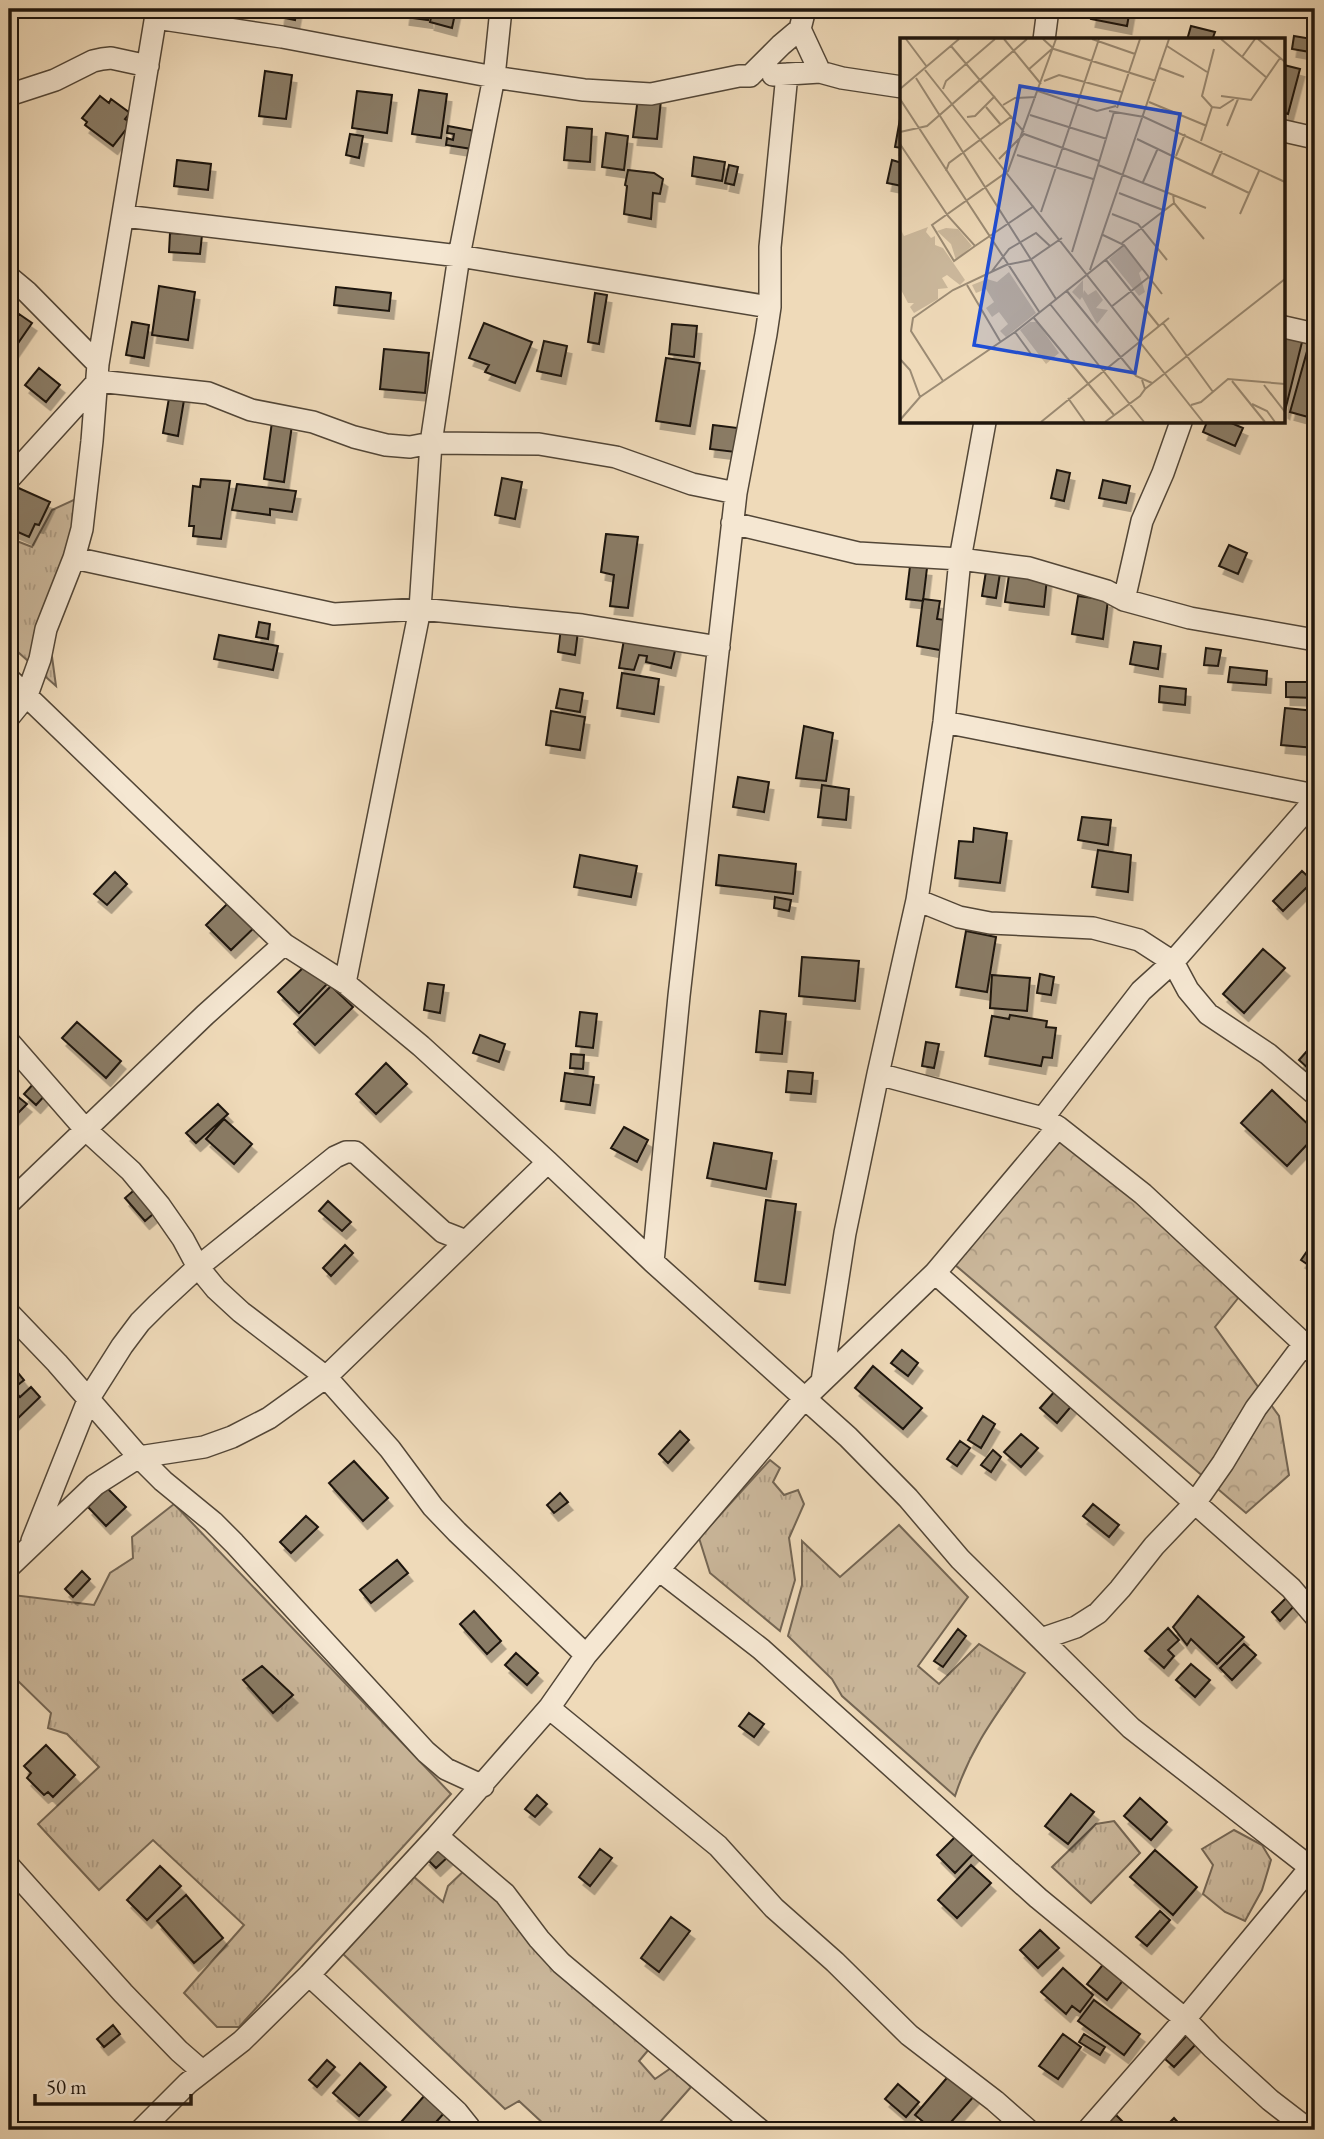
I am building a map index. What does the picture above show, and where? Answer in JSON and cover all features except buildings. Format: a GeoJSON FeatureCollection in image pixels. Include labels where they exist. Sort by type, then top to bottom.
{"type":"FeatureCollection","features":[{"type":"Feature","properties":{"kind":"street"},"geometry":{"type":"LineString","coordinates":[[345,983],[419,609],[431,443],[459,256],[494,77],[501,9]]}},
{"type":"Feature","properties":{"kind":"street"},"geometry":{"type":"LineString","coordinates":[[1044,38],[1048,9]]}},
{"type":"Feature","properties":{"kind":"street"},"geometry":{"type":"LineString","coordinates":[[9,717],[27,695],[40,659],[46,629],[74,558],[82,529],[98,372],[157,13],[494,77],[583,90],[651,94],[739,76],[820,72],[900,87]]}},
{"type":"Feature","properties":{"kind":"street"},"geometry":{"type":"LineString","coordinates":[[750,76],[803,19]]}},
{"type":"Feature","properties":{"kind":"street"},"geometry":{"type":"LineString","coordinates":[[803,19],[820,72]]}},
{"type":"Feature","properties":{"kind":"street"},"geometry":{"type":"LineString","coordinates":[[9,95],[55,80],[102,59],[111,58],[148,66]]}},
{"type":"Feature","properties":{"kind":"street"},"geometry":{"type":"LineString","coordinates":[[653,1262],[679,996],[732,523],[770,307],[770,247],[787,74]]}},
{"type":"Feature","properties":{"kind":"street"},"geometry":{"type":"LineString","coordinates":[[1286,131],[1315,138]]}},
{"type":"Feature","properties":{"kind":"street"},"geometry":{"type":"LineString","coordinates":[[124,216],[459,256],[770,307]]}},
{"type":"Feature","properties":{"kind":"street"},"geometry":{"type":"LineString","coordinates":[[9,277],[27,292],[98,372],[208,393],[251,410],[313,422],[354,437],[386,444],[410,447],[431,443],[539,443],[616,457],[692,484],[736,493]]}},
{"type":"Feature","properties":{"kind":"street"},"geometry":{"type":"LineString","coordinates":[[1286,327],[1315,334]]}},
{"type":"Feature","properties":{"kind":"street"},"geometry":{"type":"LineString","coordinates":[[9,479],[98,372]]}},
{"type":"Feature","properties":{"kind":"street"},"geometry":{"type":"LineString","coordinates":[[822,1381],[845,1234],[917,900],[944,722],[960,559],[985,424]]}},
{"type":"Feature","properties":{"kind":"street"},"geometry":{"type":"LineString","coordinates":[[1124,600],[1142,521],[1180,424]]}},
{"type":"Feature","properties":{"kind":"street"},"geometry":{"type":"LineString","coordinates":[[732,523],[858,553],[960,559],[1029,568],[1107,591],[1124,600],[1190,618],[1315,640]]}},
{"type":"Feature","properties":{"kind":"street"},"geometry":{"type":"LineString","coordinates":[[74,558],[334,614],[419,609],[582,625],[719,647]]}},
{"type":"Feature","properties":{"kind":"street"},"geometry":{"type":"LineString","coordinates":[[9,679],[284,944],[345,983],[421,1046],[653,1262],[878,1465],[960,1559],[1131,1728],[1314,1867],[1088,2130]]}},
{"type":"Feature","properties":{"kind":"street"},"geometry":{"type":"LineString","coordinates":[[141,2130],[202,2071],[242,2040],[309,1975],[550,1708],[586,1655],[804,1399],[935,1273],[1051,1123],[1141,992],[1173,962],[1315,797],[944,722]]}},
{"type":"Feature","properties":{"kind":"street"},"geometry":{"type":"LineString","coordinates":[[917,900],[959,917],[990,923],[1093,928],[1139,940],[1173,962],[1188,990],[1208,1014],[1268,1054],[1315,1094]]}},
{"type":"Feature","properties":{"kind":"street"},"geometry":{"type":"LineString","coordinates":[[9,1203],[284,944]]}},
{"type":"Feature","properties":{"kind":"street"},"geometry":{"type":"LineString","coordinates":[[9,1042],[85,1129],[131,1171],[160,1206],[198,1267],[216,1289],[326,1377],[390,1448],[433,1507],[586,1655]]}},
{"type":"Feature","properties":{"kind":"street"},"geometry":{"type":"LineString","coordinates":[[878,1074],[1051,1123],[1143,1194],[1310,1349],[1256,1408],[1195,1503],[1154,1546],[1121,1589],[1098,1613],[1076,1627],[1041,1639]]}},
{"type":"Feature","properties":{"kind":"street"},"geometry":{"type":"LineString","coordinates":[[29,1548],[89,1398],[140,1322],[198,1267],[335,1157],[346,1152],[355,1152],[443,1232],[466,1241]]}},
{"type":"Feature","properties":{"kind":"street"},"geometry":{"type":"LineString","coordinates":[[9,1567],[95,1485],[139,1457],[204,1447],[232,1437],[269,1418],[326,1377],[548,1162]]}},
{"type":"Feature","properties":{"kind":"street"},"geometry":{"type":"LineString","coordinates":[[935,1273],[1291,1588],[1315,1616]]}},
{"type":"Feature","properties":{"kind":"street"},"geometry":{"type":"LineString","coordinates":[[9,1313],[89,1398],[139,1457],[220,1529],[426,1752],[446,1769],[482,1786]]}},
{"type":"Feature","properties":{"kind":"street"},"geometry":{"type":"LineString","coordinates":[[659,1570],[761,1649],[1038,1898],[1185,2019],[1270,2100],[1308,2130]]}},
{"type":"Feature","properties":{"kind":"street"},"geometry":{"type":"LineString","coordinates":[[550,1708],[718,1846],[774,1908],[835,1962],[909,2035],[1028,2130]]}},
{"type":"Feature","properties":{"kind":"street"},"geometry":{"type":"LineString","coordinates":[[437,1836],[505,1894],[561,1963],[761,2130]]}},
{"type":"Feature","properties":{"kind":"street"},"geometry":{"type":"LineString","coordinates":[[9,1866],[123,1993],[202,2071]]}},
{"type":"Feature","properties":{"kind":"street"},"geometry":{"type":"LineString","coordinates":[[309,1975],[457,2112],[469,2127]]}},
{"type":"Feature","properties":{"kind":"green space"},"geometry":{"type":"Polygon","coordinates":[[[91,492],[50,642],[56,686],[9,644],[9,538],[32,547],[52,510],[91,492]]]}},
{"type":"Feature","properties":{"kind":"green space"},"geometry":{"type":"Polygon","coordinates":[[[1058,1132],[1243,1292],[1215,1327],[1279,1416],[1289,1475],[1246,1513],[954,1264],[1058,1132]]]}},
{"type":"Feature","properties":{"kind":"green space"},"geometry":{"type":"Polygon","coordinates":[[[770,1460],[780,1468],[773,1482],[784,1495],[798,1490],[804,1504],[789,1538],[795,1580],[780,1631],[710,1573],[699,1538],[770,1460]]]}},
{"type":"Feature","properties":{"kind":"green space"},"geometry":{"type":"Polygon","coordinates":[[[174,1504],[451,1794],[239,2027],[217,2027],[184,1993],[244,1925],[153,1840],[99,1890],[38,1824],[99,1767],[67,1734],[48,1728],[51,1713],[13,1676],[9,1679],[9,1597],[13,1595],[94,1605],[110,1573],[133,1558],[132,1537],[174,1504]]]}},
{"type":"Feature","properties":{"kind":"green space"},"geometry":{"type":"Polygon","coordinates":[[[899,1525],[968,1597],[918,1666],[939,1684],[979,1644],[1025,1673],[994,1717],[961,1778],[955,1796],[842,1696],[832,1679],[788,1636],[802,1585],[802,1541],[840,1577],[899,1525]]]}},
{"type":"Feature","properties":{"kind":"green space"},"geometry":{"type":"Polygon","coordinates":[[[1114,1821],[1140,1853],[1091,1903],[1052,1867],[1096,1824],[1114,1821]]]}},
{"type":"Feature","properties":{"kind":"green space"},"geometry":{"type":"Polygon","coordinates":[[[1234,1830],[1262,1845],[1271,1860],[1262,1890],[1245,1921],[1225,1912],[1203,1894],[1213,1865],[1202,1849],[1234,1830]]]}},
{"type":"Feature","properties":{"kind":"green space"},"geometry":{"type":"Polygon","coordinates":[[[468,1867],[650,2048],[639,2061],[655,2079],[671,2068],[691,2087],[653,2130],[545,2130],[547,2127],[519,2101],[505,2109],[343,1954],[414,1877],[443,1902],[448,1886],[468,1867]]]}}]}
